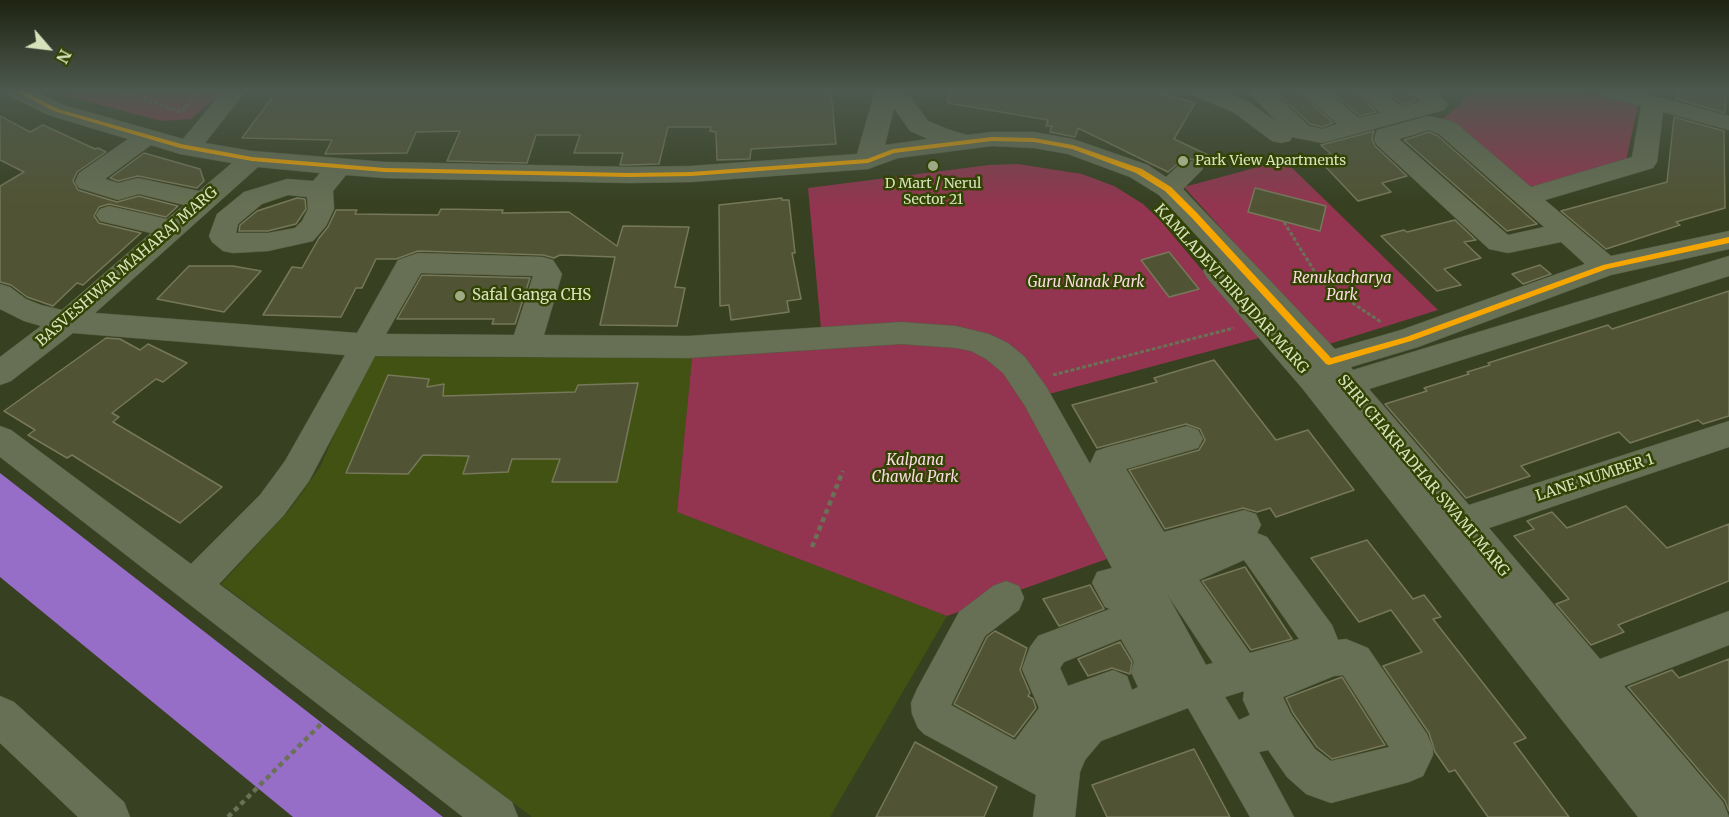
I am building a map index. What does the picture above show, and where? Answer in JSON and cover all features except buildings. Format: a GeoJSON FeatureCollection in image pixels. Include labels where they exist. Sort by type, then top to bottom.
{"type":"FeatureCollection","features":[{"type":"Feature","properties":{"kind":"street","name":"KAMLADEVI BIRAJDAR MARG"},"geometry":{"type":"LineString","coordinates":[[124,129],[189,147],[252,159],[385,170],[629,175],[752,171],[884,159],[995,153],[1034,155],[1069,161],[1126,183],[1150,199],[1261,321],[1329,376]]}},
{"type":"Feature","properties":{"kind":"street"},"geometry":{"type":"LineString","coordinates":[[189,147],[204,129]]}},
{"type":"Feature","properties":{"kind":"street"},"geometry":{"type":"LineString","coordinates":[[884,159],[890,129]]}},
{"type":"Feature","properties":{"kind":"street"},"geometry":{"type":"LineString","coordinates":[[926,129],[942,136],[970,141]]}},
{"type":"Feature","properties":{"kind":"street"},"geometry":{"type":"LineString","coordinates":[[1277,129],[1284,139]]}},
{"type":"Feature","properties":{"kind":"street"},"geometry":{"type":"LineString","coordinates":[[1297,129],[1322,136],[1348,129]]}},
{"type":"Feature","properties":{"kind":"street"},"geometry":{"type":"LineString","coordinates":[[1407,129],[1386,135],[1386,140],[1499,242],[1508,244],[1567,232]]}},
{"type":"Feature","properties":{"kind":"street"},"geometry":{"type":"LineString","coordinates":[[1448,129],[1606,267]]}},
{"type":"Feature","properties":{"kind":"street"},"geometry":{"type":"LineString","coordinates":[[1526,197],[1644,162],[1649,129]]}},
{"type":"Feature","properties":{"kind":"street"},"geometry":{"type":"LineString","coordinates":[[148,136],[88,179],[88,182],[118,192],[138,186],[203,203]]}},
{"type":"Feature","properties":{"kind":"street","name":"KAMLADEVI BIRAJDAR MARG"},"geometry":{"type":"LineString","coordinates":[[884,159],[970,141],[1034,140],[1073,147],[1138,171],[1168,189],[1194,214],[1329,376]]}},
{"type":"Feature","properties":{"kind":"street","name":"BASVESHWAR MAHARAJ MARG"},"geometry":{"type":"LineString","coordinates":[[0,373],[67,322],[252,159]]}},
{"type":"Feature","properties":{"kind":"street"},"geometry":{"type":"LineString","coordinates":[[320,190],[339,166]]}},
{"type":"Feature","properties":{"kind":"street"},"geometry":{"type":"LineString","coordinates":[[1168,189],[1190,169]]}},
{"type":"Feature","properties":{"kind":"street"},"geometry":{"type":"LineString","coordinates":[[138,190],[203,203]]}},
{"type":"Feature","properties":{"kind":"street"},"geometry":{"type":"LineString","coordinates":[[109,214],[172,229]]}},
{"type":"Feature","properties":{"kind":"street","name":"KAMLADEVI BIRAJDAR MARG"},"geometry":{"type":"LineString","coordinates":[[1329,376],[1408,339],[1606,267],[1729,240]]}},
{"type":"Feature","properties":{"kind":"street"},"geometry":{"type":"LineString","coordinates":[[193,586],[250,530],[297,471],[408,267],[418,263],[543,267],[548,274],[525,346]]}},
{"type":"Feature","properties":{"kind":"street"},"geometry":{"type":"LineString","coordinates":[[1329,376],[1729,266]]}},
{"type":"Feature","properties":{"kind":"street"},"geometry":{"type":"LineString","coordinates":[[0,294],[16,306],[34,314],[67,322],[364,345],[689,347],[901,333],[956,336],[978,342],[997,351],[1014,365],[1143,585],[1241,674]]}},
{"type":"Feature","properties":{"kind":"street","name":"SHRI CHAKRADHAR SWAMI MARG"},"geometry":{"type":"LineString","coordinates":[[1329,376],[1462,522],[1708,817]]}},
{"type":"Feature","properties":{"kind":"street","name":"SHRI CHAKRADHAR SWAMI MARG"},"geometry":{"type":"LineString","coordinates":[[1329,376],[1665,817]]}},
{"type":"Feature","properties":{"kind":"street","name":"LANE NUMBER 1"},"geometry":{"type":"LineString","coordinates":[[1462,522],[1729,434]]}},
{"type":"Feature","properties":{"kind":"street"},"geometry":{"type":"LineString","coordinates":[[0,439],[498,817]]}},
{"type":"Feature","properties":{"kind":"street"},"geometry":{"type":"LineString","coordinates":[[1187,439],[1108,460],[1106,465],[1143,585],[1153,663],[1150,672],[1182,690],[1232,744],[1273,817]]}},
{"type":"Feature","properties":{"kind":"street"},"geometry":{"type":"LineString","coordinates":[[1088,710],[1055,700],[1049,691],[1041,669],[1043,660],[1051,649],[1143,585],[1244,525]]}},
{"type":"Feature","properties":{"kind":"street"},"geometry":{"type":"LineString","coordinates":[[1022,765],[1053,721],[1088,710],[1182,690],[1241,674],[1314,653],[1320,647],[1319,637],[1254,548],[1244,545],[1235,547],[1143,585]]}},
{"type":"Feature","properties":{"kind":"street"},"geometry":{"type":"LineString","coordinates":[[1006,598],[972,624],[932,703],[932,714],[938,720],[1022,765],[1057,801]]}},
{"type":"Feature","properties":{"kind":"street"},"geometry":{"type":"LineString","coordinates":[[1593,680],[1729,628]]}},
{"type":"Feature","properties":{"kind":"street"},"geometry":{"type":"LineString","coordinates":[[1065,647],[1058,649],[1059,659],[1088,710]]}},
{"type":"Feature","properties":{"kind":"street"},"geometry":{"type":"LineString","coordinates":[[1057,801],[1060,772],[1088,710]]}},
{"type":"Feature","properties":{"kind":"street"},"geometry":{"type":"LineString","coordinates":[[0,716],[109,817]]}},
{"type":"Feature","properties":{"kind":"street"},"geometry":{"type":"LineString","coordinates":[[1232,744],[1256,733],[1277,728]]}},
{"type":"Feature","properties":{"kind":"path"},"geometry":{"type":"LineString","coordinates":[[1284,222],[1321,282],[1408,339]]}},
{"type":"Feature","properties":{"kind":"path"},"geometry":{"type":"LineString","coordinates":[[1025,382],[1261,321]]}},
{"type":"Feature","properties":{"kind":"path"},"geometry":{"type":"LineString","coordinates":[[812,547],[843,471]]}},
{"type":"Feature","properties":{"kind":"path"},"geometry":{"type":"LineString","coordinates":[[228,817],[344,701]]}},
{"type":"Feature","properties":{"kind":"shaded area"},"geometry":{"type":"Polygon","coordinates":[[[369,357],[692,358],[677,512],[947,616],[830,817],[532,817],[221,584],[291,508],[320,467],[369,357]]]}},
{"type":"Feature","properties":{"kind":"shaded area"},"geometry":{"type":"Polygon","coordinates":[[[0,473],[443,817],[293,817],[0,577],[0,473]]]}},
{"type":"Feature","properties":{"kind":"green space"},"geometry":{"type":"Polygon","coordinates":[[[1454,129],[1633,129],[1626,161],[1528,189],[1454,129]]]}},
{"type":"Feature","properties":{"kind":"green space","name":"Renukacharya Park"},"geometry":{"type":"Polygon","coordinates":[[[1284,160],[1438,310],[1326,345],[1184,187],[1284,160]]]}},
{"type":"Feature","properties":{"kind":"green space","name":"Guru Nanak Park"},"geometry":{"type":"Polygon","coordinates":[[[1018,164],[1082,174],[1114,186],[1143,204],[1160,220],[1259,338],[1049,394],[1005,343],[821,329],[808,188],[989,165],[1018,164]]]}},
{"type":"Feature","properties":{"kind":"green space","name":"Kalpana Chawla Park"},"geometry":{"type":"Polygon","coordinates":[[[902,343],[954,347],[973,351],[1003,371],[1023,401],[1107,559],[947,616],[677,512],[692,358],[902,343]]]}},
{"type":"Feature","properties":{"kind":"transit line"},"geometry":{"type":"LineString","coordinates":[[122,129],[180,146],[252,159],[385,170],[629,175],[691,174],[868,161],[893,151],[992,139],[1034,140],[1073,147],[1139,171],[1168,189],[1329,362],[1408,339],[1606,267],[1729,240]]}},
{"type":"Feature","properties":{"kind":"place","name":"Park View Apartments"},"geometry":{"type":"Point","coordinates":[1183,161]}},
{"type":"Feature","properties":{"kind":"place","name":"D Mart / Nerul Sector 21"},"geometry":{"type":"Point","coordinates":[933,166]}},
{"type":"Feature","properties":{"kind":"place","name":"Safal Ganga CHS"},"geometry":{"type":"Point","coordinates":[460,296]}}]}
